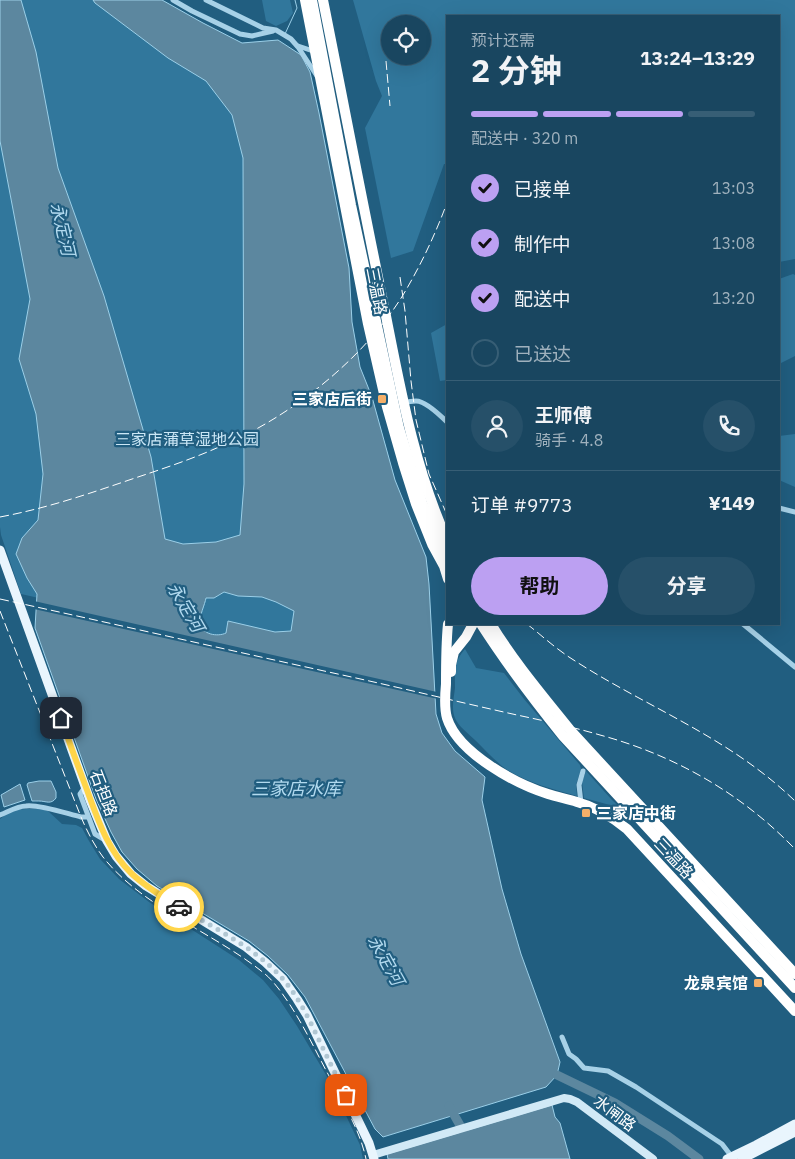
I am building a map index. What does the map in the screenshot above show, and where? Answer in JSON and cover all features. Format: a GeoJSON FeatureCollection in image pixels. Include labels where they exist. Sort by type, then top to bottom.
{"type":"FeatureCollection","features":[{"type":"Feature","properties":{"kind":"highway","name":"三温路"},"geometry":{"type":"LineString","coordinates":[[305,0],[368,324],[387,407],[416,504],[446,572]]}},
{"type":"Feature","properties":{"kind":"highway"},"geometry":{"type":"LineString","coordinates":[[312,0],[351,205],[399,428],[422,503],[446,557]]}},
{"type":"Feature","properties":{"kind":"highway","name":"三温路"},"geometry":{"type":"LineString","coordinates":[[322,0],[402,403],[430,499],[446,537]]}},
{"type":"Feature","properties":{"kind":"highway"},"geometry":{"type":"LineString","coordinates":[[362,202],[409,427],[419,464]]}},
{"type":"Feature","properties":{"kind":"highway","name":"三温路"},"geometry":{"type":"LineString","coordinates":[[448,625],[445,706],[451,727],[459,738],[482,760],[499,771],[529,787],[596,809],[627,829],[795,1011]]}},
{"type":"Feature","properties":{"kind":"highway","name":"三温路"},"geometry":{"type":"LineString","coordinates":[[472,625],[466,638],[454,652],[451,665],[450,717],[454,726],[463,736],[499,771]]}},
{"type":"Feature","properties":{"kind":"highway"},"geometry":{"type":"LineString","coordinates":[[482,625],[494,645],[563,736],[795,988]]}},
{"type":"Feature","properties":{"kind":"highway"},"geometry":{"type":"LineString","coordinates":[[492,625],[537,689],[571,731],[795,974]]}},
{"type":"Feature","properties":{"kind":"main road","name":"石担路"},"geometry":{"type":"LineString","coordinates":[[0,550],[85,786],[107,841],[116,856],[131,874],[146,886],[246,947],[283,979],[307,1015],[369,1144],[373,1157]]}},
{"type":"Feature","properties":{"kind":"main road"},"geometry":{"type":"LineString","coordinates":[[731,1158],[795,1124]]}},
{"type":"Feature","properties":{"kind":"main road"},"geometry":{"type":"LineString","coordinates":[[742,1159],[795,1132]]}},
{"type":"Feature","properties":{"kind":"street"},"geometry":{"type":"LineString","coordinates":[[173,0],[240,34],[252,36],[279,32]]}},
{"type":"Feature","properties":{"kind":"street"},"geometry":{"type":"LineString","coordinates":[[206,0],[263,28],[279,32],[291,39],[308,62],[322,86]]}},
{"type":"Feature","properties":{"kind":"street"},"geometry":{"type":"LineString","coordinates":[[297,46],[316,52]]}},
{"type":"Feature","properties":{"kind":"street"},"geometry":{"type":"LineString","coordinates":[[387,407],[415,400],[432,409],[446,421]]}},
{"type":"Feature","properties":{"kind":"street"},"geometry":{"type":"LineString","coordinates":[[780,508],[795,512]]}},
{"type":"Feature","properties":{"kind":"street"},"geometry":{"type":"LineString","coordinates":[[744,625],[795,667]]}},
{"type":"Feature","properties":{"kind":"street"},"geometry":{"type":"LineString","coordinates":[[581,803],[579,786],[583,771]]}},
{"type":"Feature","properties":{"kind":"street"},"geometry":{"type":"LineString","coordinates":[[85,786],[80,794],[88,817],[95,834],[107,841]]}},
{"type":"Feature","properties":{"kind":"street"},"geometry":{"type":"LineString","coordinates":[[0,816],[18,808],[34,806],[88,817]]}},
{"type":"Feature","properties":{"kind":"street"},"geometry":{"type":"LineString","coordinates":[[562,1037],[568,1054],[576,1059],[584,1068],[608,1071],[636,1088],[722,1144],[731,1158]]}},
{"type":"Feature","properties":{"kind":"street","name":"水闸路"},"geometry":{"type":"LineString","coordinates":[[373,1157],[386,1151],[564,1098],[577,1102],[653,1159]]}},
{"type":"Feature","properties":{"kind":"green space","name":"三家店蒲草湿地公园"},"geometry":{"type":"Polygon","coordinates":[[[0,0],[162,0],[242,43],[278,40],[310,72],[349,268],[352,322],[360,367],[372,397],[395,480],[426,557],[435,687],[21,594],[0,527],[0,0]]]}},
{"type":"Feature","properties":{"kind":"green space"},"geometry":{"type":"Polygon","coordinates":[[[262,0],[290,0],[293,13],[287,21],[276,26],[266,21],[262,0]]]}},
{"type":"Feature","properties":{"kind":"green space"},"geometry":{"type":"Polygon","coordinates":[[[353,0],[795,0],[795,259],[780,262],[780,15],[446,15],[446,164],[444,164],[413,251],[391,258],[365,128],[382,96],[353,0]]]}},
{"type":"Feature","properties":{"kind":"green space"},"geometry":{"type":"Polygon","coordinates":[[[795,275],[795,356],[780,364],[780,279],[795,275]]]}},
{"type":"Feature","properties":{"kind":"green space"},"geometry":{"type":"Polygon","coordinates":[[[446,325],[446,380],[440,381],[431,333],[446,325]]]}},
{"type":"Feature","properties":{"kind":"green space"},"geometry":{"type":"Polygon","coordinates":[[[795,434],[795,487],[780,480],[780,436],[795,434]]]}},
{"type":"Feature","properties":{"kind":"green space"},"geometry":{"type":"Polygon","coordinates":[[[465,649],[476,668],[504,673],[580,765],[581,769],[576,785],[577,796],[531,782],[514,774],[494,759],[459,724],[453,711],[455,672],[458,659],[465,649]]]}},
{"type":"Feature","properties":{"kind":"green space"},"geometry":{"type":"Polygon","coordinates":[[[586,771],[629,816],[627,818],[610,805],[584,798],[582,782],[586,771]]]}},
{"type":"Feature","properties":{"kind":"green space"},"geometry":{"type":"Polygon","coordinates":[[[12,810],[48,811],[62,824],[76,825],[82,828],[100,859],[119,879],[149,902],[239,960],[263,980],[279,999],[297,1026],[329,1080],[360,1145],[363,1159],[0,1159],[0,819],[12,810]]]}},
{"type":"Feature","properties":{"kind":"water","name":"三家店水库"},"geometry":{"type":"Polygon","coordinates":[[[0,0],[21,0],[36,52],[58,168],[104,296],[151,457],[165,539],[183,544],[216,542],[240,535],[244,484],[243,158],[232,115],[206,81],[168,58],[93,0],[162,0],[242,43],[278,40],[301,55],[310,72],[349,268],[352,322],[360,367],[372,397],[395,480],[426,557],[436,714],[442,733],[455,751],[485,777],[482,800],[502,889],[521,954],[560,1062],[557,1075],[546,1087],[383,1137],[375,1129],[305,997],[288,975],[249,941],[157,886],[137,869],[122,852],[96,799],[35,628],[37,594],[16,554],[22,538],[38,520],[43,474],[36,414],[19,359],[30,299],[0,141],[0,0]],[[224,592],[214,598],[206,598],[200,620],[203,630],[215,635],[226,633],[228,621],[275,632],[291,631],[294,611],[262,597],[238,596],[224,592]]]}},
{"type":"Feature","properties":{"kind":"water"},"geometry":{"type":"Polygon","coordinates":[[[51,781],[56,792],[54,800],[48,802],[32,801],[27,785],[28,783],[51,781]]]}},
{"type":"Feature","properties":{"kind":"water"},"geometry":{"type":"Polygon","coordinates":[[[20,784],[25,800],[4,807],[1,795],[20,784]]]}},
{"type":"Feature","properties":{"kind":"water"},"geometry":{"type":"Polygon","coordinates":[[[552,1105],[555,1117],[560,1123],[570,1159],[388,1159],[387,1154],[552,1105]]]}},
{"type":"Feature","properties":{"kind":"pier"},"geometry":{"type":"Polygon","coordinates":[[[34,601],[437,692],[438,699],[34,609],[34,601]]]}},
{"type":"Feature","properties":{"kind":"waterway"},"geometry":{"type":"LineString","coordinates":[[285,34],[297,8],[295,0]]}},
{"type":"Feature","properties":{"kind":"waterway"},"geometry":{"type":"LineString","coordinates":[[557,1075],[615,1103],[668,1136],[699,1159]]}},
{"type":"Feature","properties":{"kind":"waterway","name":"永定河"},"geometry":{"type":"LineString","coordinates":[[449,1106],[465,1134]]}},
{"type":"Feature","properties":{"kind":"railway"},"geometry":{"type":"LineString","coordinates":[[386,65],[390,106]]}},
{"type":"Feature","properties":{"kind":"railway"},"geometry":{"type":"LineString","coordinates":[[0,517],[69,500],[189,459],[245,435],[297,403],[346,364],[386,319],[403,295],[422,260],[446,205]]}},
{"type":"Feature","properties":{"kind":"railway"},"geometry":{"type":"LineString","coordinates":[[400,277],[416,420],[429,474],[446,512]]}},
{"type":"Feature","properties":{"kind":"railway"},"geometry":{"type":"LineString","coordinates":[[0,599],[559,724],[627,743],[654,753],[705,778],[752,810],[795,849]]}},
{"type":"Feature","properties":{"kind":"railway"},"geometry":{"type":"LineString","coordinates":[[0,611],[81,817],[103,857],[119,875],[138,891],[245,959],[273,982],[286,998],[299,1020],[345,1106],[360,1138],[366,1159]]}},
{"type":"Feature","properties":{"kind":"railway"},"geometry":{"type":"LineString","coordinates":[[528,625],[569,657],[742,758],[795,801]]}},
{"type":"Feature","properties":{"kind":"way so far"},"geometry":{"type":"LineString","coordinates":[[179,907],[246,947],[283,979],[307,1015],[346,1095]]}},
{"type":"Feature","properties":{"kind":"place","name":"三家店后街"},"geometry":{"type":"Point","coordinates":[382,399]}},
{"type":"Feature","properties":{"kind":"place","name":"三家店中街"},"geometry":{"type":"Point","coordinates":[586,813]}},
{"type":"Feature","properties":{"kind":"place","name":"龙泉宾馆"},"geometry":{"type":"Point","coordinates":[758,983]}},
{"type":"Feature","properties":{"kind":"route"},"geometry":{"type":"LineString","coordinates":[[61,718],[97,819],[116,856],[131,874],[179,907]]}}]}
